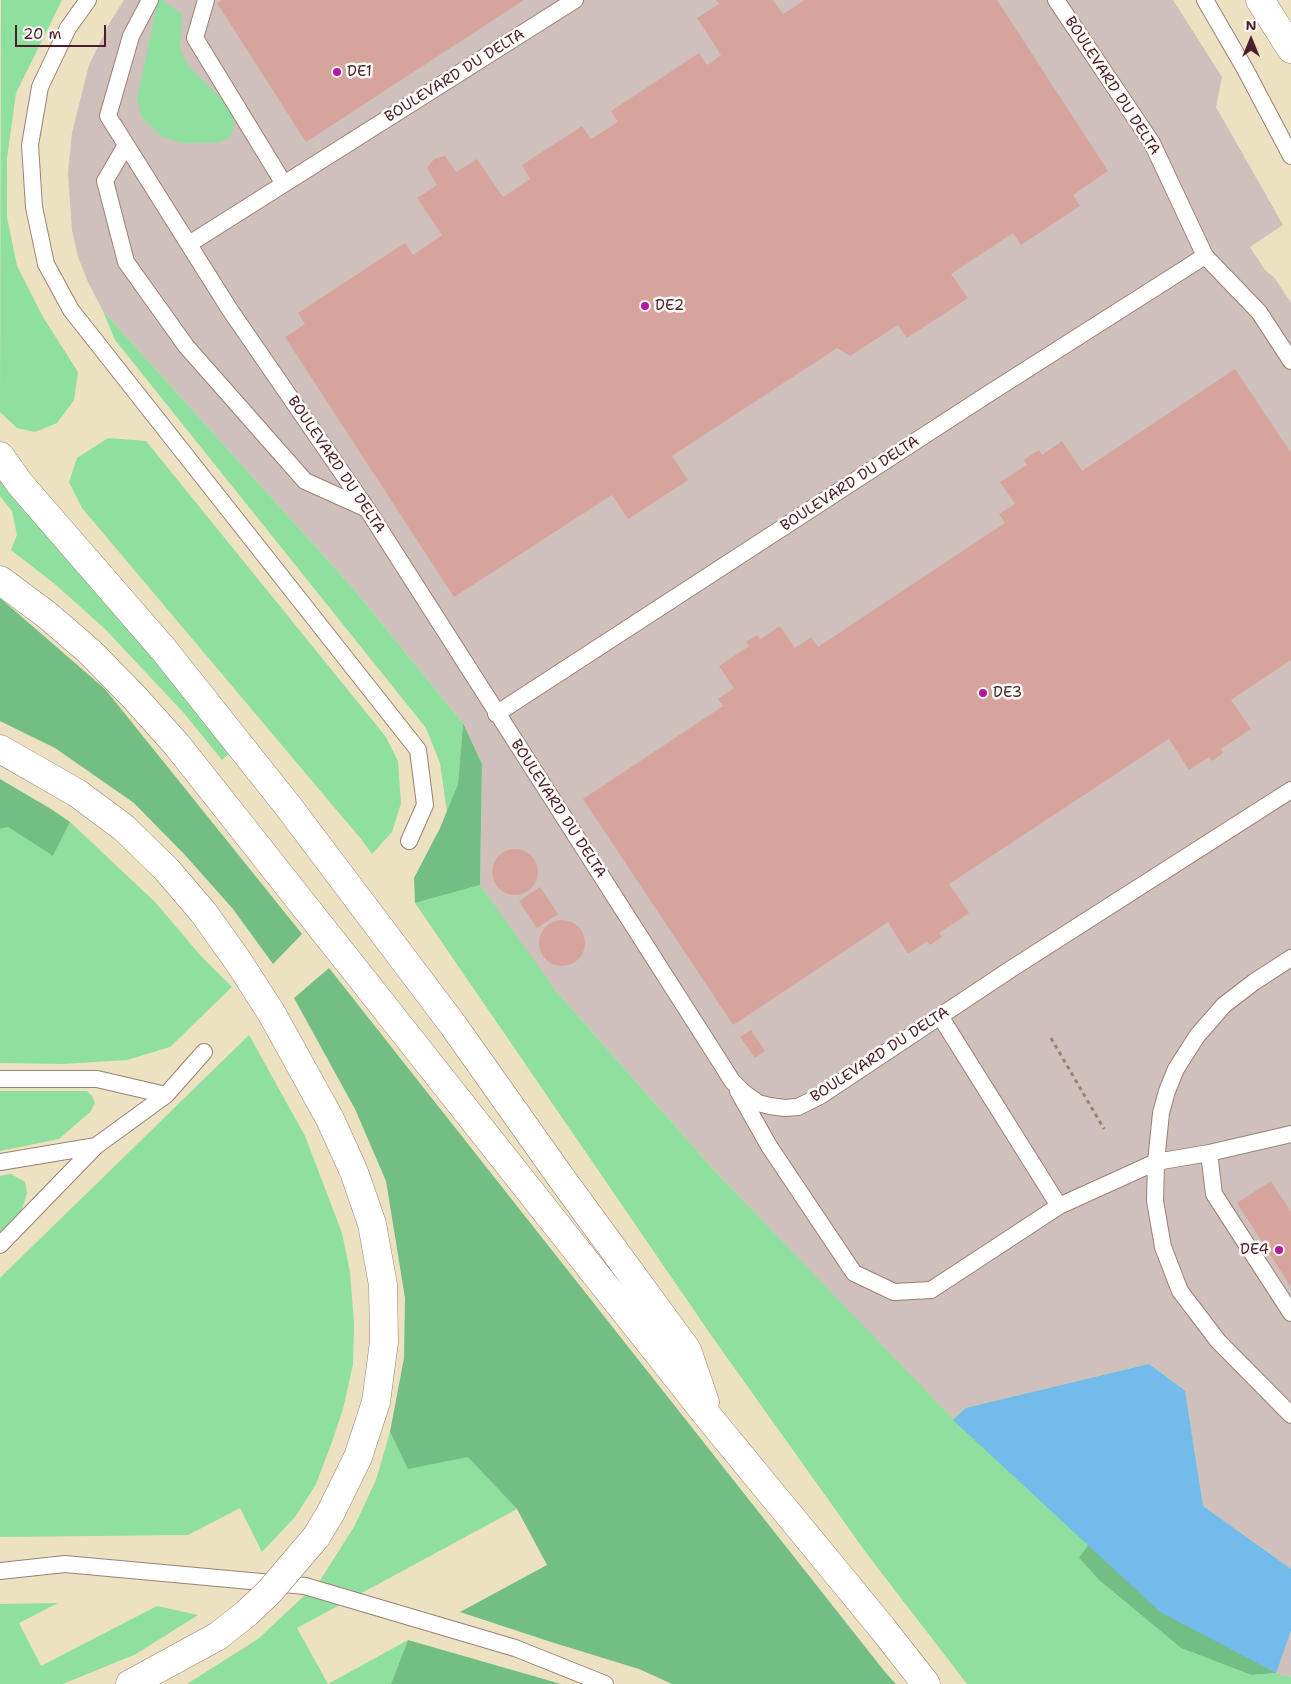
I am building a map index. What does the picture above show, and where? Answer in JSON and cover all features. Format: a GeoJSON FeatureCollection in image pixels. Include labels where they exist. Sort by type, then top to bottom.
{"type":"FeatureCollection","features":[{"type":"Feature","properties":{"kind":"main road"},"geometry":{"type":"LineString","coordinates":[[1260,0],[1291,49]]}},
{"type":"Feature","properties":{"kind":"main road"},"geometry":{"type":"LineString","coordinates":[[0,456],[20,484],[164,650],[282,798],[453,1025],[562,1179],[687,1350],[711,1420]]}},
{"type":"Feature","properties":{"kind":"main road"},"geometry":{"type":"LineString","coordinates":[[0,580],[47,615],[90,652],[134,696],[177,745],[711,1420],[926,1684]]}},
{"type":"Feature","properties":{"kind":"main road"},"geometry":{"type":"LineString","coordinates":[[0,749],[77,793],[124,828],[167,870],[203,912],[238,961],[272,1014],[330,1119],[354,1172],[372,1224],[383,1285],[384,1342],[376,1402],[358,1457],[330,1514],[316,1537],[270,1591],[247,1613],[218,1636],[130,1684]]}},
{"type":"Feature","properties":{"kind":"lane"},"geometry":{"type":"LineString","coordinates":[[88,0],[68,28],[40,87],[30,145],[34,207],[46,264],[71,310],[418,750],[425,805],[409,841]]}},
{"type":"Feature","properties":{"kind":"lane","name":"BOULEVARD DU DELTA"},"geometry":{"type":"LineString","coordinates":[[150,0],[130,36],[108,116],[230,310],[367,509],[496,714],[732,1080],[743,1092],[758,1103],[785,1108],[798,1107],[820,1096],[1011,969],[1291,790]]}},
{"type":"Feature","properties":{"kind":"lane"},"geometry":{"type":"LineString","coordinates":[[206,0],[195,38],[284,184]]}},
{"type":"Feature","properties":{"kind":"lane","name":"BOULEVARD DU DELTA"},"geometry":{"type":"LineString","coordinates":[[188,244],[575,0]]}},
{"type":"Feature","properties":{"kind":"lane","name":"BOULEVARD DU DELTA"},"geometry":{"type":"LineString","coordinates":[[1056,0],[1152,143],[1205,256],[1259,312],[1291,361]]}},
{"type":"Feature","properties":{"kind":"lane"},"geometry":{"type":"LineString","coordinates":[[1205,0],[1245,69],[1291,156]]}},
{"type":"Feature","properties":{"kind":"lane"},"geometry":{"type":"LineString","coordinates":[[126,145],[105,181],[126,262],[186,346],[305,481],[367,509]]}},
{"type":"Feature","properties":{"kind":"lane","name":"BOULEVARD DU DELTA"},"geometry":{"type":"LineString","coordinates":[[496,714],[976,401],[1205,256]]}},
{"type":"Feature","properties":{"kind":"lane"},"geometry":{"type":"LineString","coordinates":[[1291,958],[1254,982],[1224,1005],[1197,1036],[1176,1069],[1161,1113],[1156,1162],[1155,1201],[1163,1247],[1180,1291],[1218,1340],[1291,1415]]}},
{"type":"Feature","properties":{"kind":"lane"},"geometry":{"type":"LineString","coordinates":[[940,1016],[1059,1206]]}},
{"type":"Feature","properties":{"kind":"lane"},"geometry":{"type":"LineString","coordinates":[[0,1245],[96,1146],[166,1095],[204,1052]]}},
{"type":"Feature","properties":{"kind":"lane"},"geometry":{"type":"LineString","coordinates":[[0,1079],[97,1079],[166,1095]]}},
{"type":"Feature","properties":{"kind":"lane"},"geometry":{"type":"LineString","coordinates":[[732,1080],[769,1146],[854,1273],[894,1292],[931,1290],[1059,1206],[1156,1162],[1209,1153],[1291,1134]]}},
{"type":"Feature","properties":{"kind":"lane"},"geometry":{"type":"LineString","coordinates":[[0,1162],[96,1146]]}},
{"type":"Feature","properties":{"kind":"lane"},"geometry":{"type":"LineString","coordinates":[[1209,1153],[1214,1194],[1291,1313]]}},
{"type":"Feature","properties":{"kind":"lane"},"geometry":{"type":"LineString","coordinates":[[0,1571],[65,1564],[305,1586],[515,1648],[605,1684]]}},
{"type":"Feature","properties":{"kind":"path"},"geometry":{"type":"LineString","coordinates":[[1051,1038],[1104,1129]]}},
{"type":"Feature","properties":{"kind":"shaded area"},"geometry":{"type":"Polygon","coordinates":[[[124,0],[1173,0],[1222,77],[1216,107],[1283,225],[1250,247],[1265,270],[1274,277],[1291,303],[1291,1569],[1203,1506],[1185,1392],[1149,1364],[967,1408],[953,1420],[713,1169],[556,991],[522,946],[480,885],[482,764],[463,723],[352,587],[103,311],[88,282],[78,257],[72,230],[68,173],[72,133],[89,65],[110,22],[124,0]]]}},
{"type":"Feature","properties":{"kind":"shaded area"},"geometry":{"type":"Polygon","coordinates":[[[1291,1631],[1291,1677],[1276,1673],[1291,1631]]]}},
{"type":"Feature","properties":{"kind":"green space"},"geometry":{"type":"Polygon","coordinates":[[[1,0],[62,0],[16,93],[7,158],[7,217],[17,266],[43,317],[78,372],[74,400],[57,423],[35,432],[17,428],[0,412],[1,0]]]}},
{"type":"Feature","properties":{"kind":"green space"},"geometry":{"type":"Polygon","coordinates":[[[158,0],[163,0],[182,14],[180,49],[189,67],[227,104],[235,122],[230,138],[217,143],[183,143],[161,136],[141,116],[137,99],[158,0]]]}},
{"type":"Feature","properties":{"kind":"green space"},"geometry":{"type":"Polygon","coordinates":[[[103,311],[352,587],[463,723],[458,784],[447,812],[440,763],[426,728],[115,340],[103,311]]]}},
{"type":"Feature","properties":{"kind":"green space"},"geometry":{"type":"Polygon","coordinates":[[[108,438],[146,441],[386,737],[398,761],[401,803],[392,832],[372,854],[82,508],[69,482],[77,458],[108,438]]]}},
{"type":"Feature","properties":{"kind":"green space"},"geometry":{"type":"Polygon","coordinates":[[[0,480],[232,751],[222,760],[183,712],[105,629],[56,585],[11,550],[17,535],[12,511],[0,496],[0,480]]]}},
{"type":"Feature","properties":{"kind":"green space"},"geometry":{"type":"Polygon","coordinates":[[[0,598],[105,689],[302,934],[273,964],[233,909],[185,855],[134,803],[55,748],[0,721],[0,598]]]}},
{"type":"Feature","properties":{"kind":"green space"},"geometry":{"type":"Polygon","coordinates":[[[463,723],[482,764],[480,885],[415,903],[414,878],[440,828],[458,784],[463,723]]]}},
{"type":"Feature","properties":{"kind":"green space"},"geometry":{"type":"Polygon","coordinates":[[[0,779],[70,822],[53,856],[8,827],[0,829],[0,779]]]}},
{"type":"Feature","properties":{"kind":"green space"},"geometry":{"type":"Polygon","coordinates":[[[70,822],[155,902],[200,955],[232,987],[170,1047],[127,1060],[63,1064],[0,1063],[0,829],[8,827],[53,856],[70,822]]]}},
{"type":"Feature","properties":{"kind":"green space"},"geometry":{"type":"Polygon","coordinates":[[[480,885],[556,991],[713,1169],[953,1419],[966,1408],[1149,1364],[1185,1391],[1203,1506],[1291,1569],[1291,1631],[1079,1558],[1099,1580],[1181,1648],[1251,1675],[1276,1673],[1291,1677],[1291,1684],[967,1684],[867,1554],[711,1335],[415,903],[480,885]]]}},
{"type":"Feature","properties":{"kind":"green space"},"geometry":{"type":"Polygon","coordinates":[[[329,968],[896,1684],[672,1684],[639,1669],[460,1612],[547,1565],[517,1509],[468,1457],[408,1469],[390,1432],[404,1358],[405,1298],[386,1181],[355,1109],[294,998],[329,968]]]}},
{"type":"Feature","properties":{"kind":"green space"},"geometry":{"type":"Polygon","coordinates":[[[249,1035],[305,1136],[342,1233],[350,1272],[354,1324],[353,1365],[343,1409],[316,1484],[295,1517],[262,1552],[240,1508],[188,1535],[0,1537],[0,1278],[249,1035]]]}},
{"type":"Feature","properties":{"kind":"green space"},"geometry":{"type":"Polygon","coordinates":[[[0,1091],[87,1091],[95,1103],[90,1112],[59,1139],[0,1151],[0,1091]]]}},
{"type":"Feature","properties":{"kind":"green space"},"geometry":{"type":"Polygon","coordinates":[[[11,1174],[25,1182],[27,1193],[21,1212],[0,1233],[0,1176],[11,1174]]]}},
{"type":"Feature","properties":{"kind":"green space"},"geometry":{"type":"Polygon","coordinates":[[[390,1432],[408,1468],[468,1456],[517,1509],[297,1628],[328,1684],[187,1684],[258,1639],[319,1582],[354,1527],[376,1480],[390,1432]]]}},
{"type":"Feature","properties":{"kind":"green space"},"geometry":{"type":"Polygon","coordinates":[[[1122,1497],[1286,1644],[1276,1673],[1251,1675],[1181,1648],[1099,1580],[1079,1558],[1122,1497]]]}},
{"type":"Feature","properties":{"kind":"green space"},"geometry":{"type":"Polygon","coordinates":[[[58,1603],[19,1623],[41,1666],[157,1606],[198,1615],[136,1654],[63,1684],[0,1684],[0,1604],[58,1603]]]}},
{"type":"Feature","properties":{"kind":"green space"},"geometry":{"type":"Polygon","coordinates":[[[408,1640],[391,1684],[328,1684],[408,1640]]]}},
{"type":"Feature","properties":{"kind":"green space"},"geometry":{"type":"Polygon","coordinates":[[[408,1640],[561,1684],[391,1684],[408,1640]]]}},
{"type":"Feature","properties":{"kind":"water"},"geometry":{"type":"Polygon","coordinates":[[[1149,1364],[1185,1391],[1203,1506],[1291,1569],[1291,1631],[1276,1673],[1160,1612],[953,1420],[966,1408],[1149,1364]]]}},
{"type":"Feature","properties":{"kind":"building","name":"DE1"},"geometry":{"type":"Polygon","coordinates":[[[222,0],[524,0],[306,142],[217,3],[222,0]]]}},
{"type":"Feature","properties":{"kind":"building","name":"DE2"},"geometry":{"type":"Polygon","coordinates":[[[716,0],[773,0],[783,14],[805,0],[997,0],[1108,171],[1073,195],[1080,206],[1021,245],[1013,233],[951,274],[968,298],[907,338],[898,325],[850,356],[837,348],[672,456],[688,480],[628,519],[612,495],[454,597],[285,337],[305,324],[298,313],[405,243],[413,255],[442,235],[417,198],[437,185],[427,168],[434,159],[445,156],[456,172],[477,159],[503,197],[530,179],[522,165],[582,126],[591,139],[618,122],[611,111],[699,53],[707,65],[721,55],[697,18],[719,4],[716,0]]]}},
{"type":"Feature","properties":{"kind":"building","name":"DE3"},"geometry":{"type":"Polygon","coordinates":[[[1235,369],[1291,453],[1291,660],[1231,700],[1251,729],[1221,749],[1223,753],[1212,761],[1209,757],[1189,770],[1169,739],[949,884],[969,913],[939,933],[942,937],[930,945],[927,941],[908,954],[888,922],[733,1025],[583,799],[723,706],[718,699],[734,688],[719,666],[749,646],[746,642],[757,635],[760,639],[780,626],[795,648],[811,637],[818,647],[1005,523],[999,514],[1015,504],[1000,482],[1027,465],[1024,460],[1031,455],[1039,450],[1042,455],[1062,441],[1082,471],[1235,369]]]}},
{"type":"Feature","properties":{"kind":"building"},"geometry":{"type":"Polygon","coordinates":[[[515,849],[528,853],[534,859],[538,872],[534,885],[528,891],[515,895],[502,891],[496,885],[492,872],[496,859],[502,853],[515,849]]]}},
{"type":"Feature","properties":{"kind":"building"},"geometry":{"type":"Polygon","coordinates":[[[540,887],[558,914],[537,928],[519,901],[540,887]]]}},
{"type":"Feature","properties":{"kind":"building"},"geometry":{"type":"Polygon","coordinates":[[[562,920],[575,924],[581,930],[585,943],[581,956],[575,962],[562,966],[549,962],[543,956],[539,943],[543,930],[549,924],[562,920]]]}},
{"type":"Feature","properties":{"kind":"building"},"geometry":{"type":"Polygon","coordinates":[[[751,1030],[765,1051],[755,1058],[740,1037],[751,1030]]]}},
{"type":"Feature","properties":{"kind":"building","name":"DE4"},"geometry":{"type":"Polygon","coordinates":[[[1271,1181],[1291,1212],[1291,1287],[1237,1203],[1271,1181]]]}},
{"type":"Feature","properties":{"kind":"place","name":"DE1"},"geometry":{"type":"Point","coordinates":[337,72]}},
{"type":"Feature","properties":{"kind":"place","name":"DE2"},"geometry":{"type":"Point","coordinates":[645,306]}},
{"type":"Feature","properties":{"kind":"place","name":"DE3"},"geometry":{"type":"Point","coordinates":[983,693]}},
{"type":"Feature","properties":{"kind":"place","name":"DE4"},"geometry":{"type":"Point","coordinates":[1279,1250]}}]}
